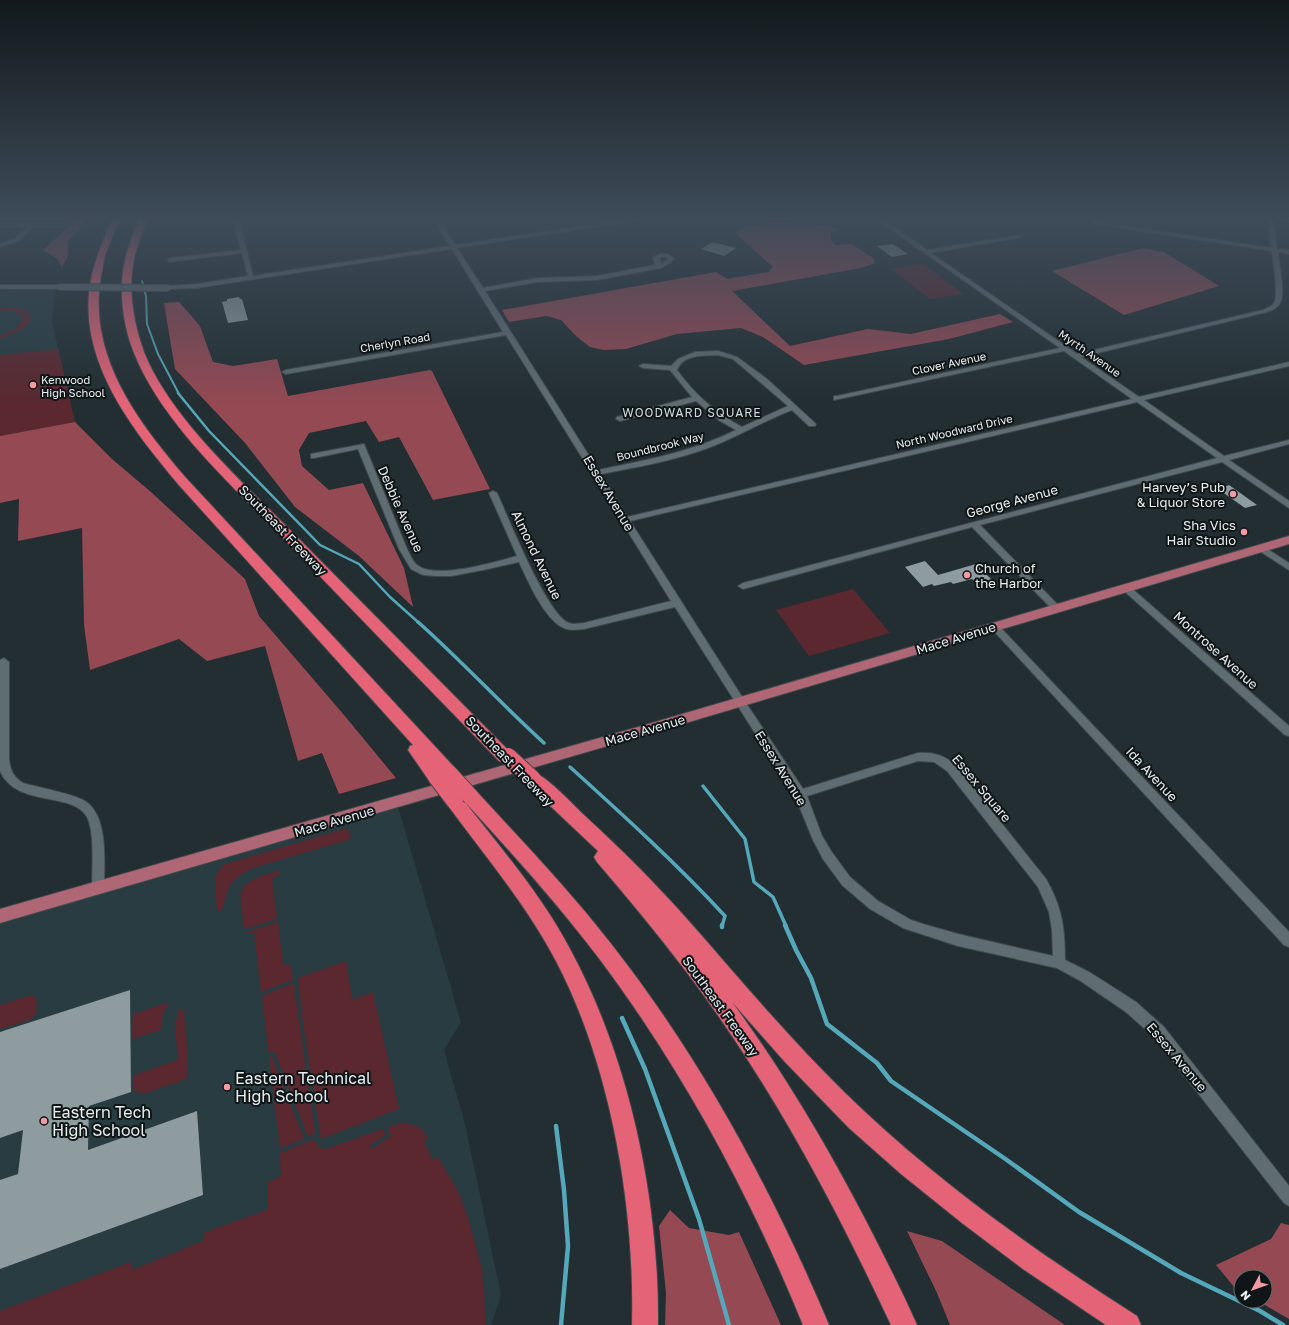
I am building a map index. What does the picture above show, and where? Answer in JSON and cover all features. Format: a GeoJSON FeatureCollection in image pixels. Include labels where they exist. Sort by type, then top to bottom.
{"type":"FeatureCollection","features":[{"type":"Feature","properties":{"kind":"highway"},"geometry":{"type":"LineString","coordinates":[[94,281],[93,309],[103,359],[118,396],[140,431],[182,481],[373,691],[463,799],[567,904],[605,951],[641,1000],[678,1055],[714,1114],[752,1184],[787,1257],[816,1325]]}},
{"type":"Feature","properties":{"kind":"highway"},"geometry":{"type":"LineString","coordinates":[[94,286],[95,281]]}},
{"type":"Feature","properties":{"kind":"highway"},"geometry":{"type":"LineString","coordinates":[[126,285],[127,281]]}},
{"type":"Feature","properties":{"kind":"highway","name":"Southeast Freeway"},"geometry":{"type":"LineString","coordinates":[[127,281],[129,319],[139,351],[155,385],[178,419],[220,466],[530,780],[616,872],[659,923],[732,1017],[771,1076],[812,1145],[852,1220],[904,1325]]}},
{"type":"Feature","properties":{"kind":"highway"},"geometry":{"type":"LineString","coordinates":[[530,780],[590,830],[625,866],[665,908],[759,1020],[835,1098],[879,1140],[992,1232],[1083,1296],[1128,1325]]}},
{"type":"Feature","properties":{"kind":"highway"},"geometry":{"type":"LineString","coordinates":[[463,799],[562,954],[593,1020],[617,1093],[630,1150],[642,1255],[645,1325]]}},
{"type":"Feature","properties":{"kind":"main road","name":"Mace Avenue"},"geometry":{"type":"LineString","coordinates":[[0,916],[740,703],[1289,540]]}},
{"type":"Feature","properties":{"kind":"street"},"geometry":{"type":"LineString","coordinates":[[0,286],[168,288],[197,286],[232,281]]}},
{"type":"Feature","properties":{"kind":"street","name":"Essex Avenue"},"geometry":{"type":"LineString","coordinates":[[476,281],[624,520],[740,703],[800,794],[827,855],[846,881],[874,905],[907,924],[958,940],[1059,963],[1114,994],[1159,1032],[1289,1198]]}},
{"type":"Feature","properties":{"kind":"street"},"geometry":{"type":"LineString","coordinates":[[482,290],[533,281]]}},
{"type":"Feature","properties":{"kind":"street","name":"Myrth Avenue"},"geometry":{"type":"LineString","coordinates":[[967,281],[1289,504]]}},
{"type":"Feature","properties":{"kind":"street"},"geometry":{"type":"LineString","coordinates":[[1076,356],[1271,309],[1277,305],[1279,300],[1277,281]]}},
{"type":"Feature","properties":{"kind":"street","name":"Cherlyn Road"},"geometry":{"type":"LineString","coordinates":[[286,372],[508,333]]}},
{"type":"Feature","properties":{"kind":"street","name":"Clover Avenue"},"geometry":{"type":"LineString","coordinates":[[838,398],[1065,349]]}},
{"type":"Feature","properties":{"kind":"street"},"geometry":{"type":"LineString","coordinates":[[674,368],[680,360],[696,354],[710,353],[730,355],[745,364],[812,424]]}},
{"type":"Feature","properties":{"kind":"street","name":"North Woodward Drive"},"geometry":{"type":"LineString","coordinates":[[624,520],[1289,364]]}},
{"type":"Feature","properties":{"kind":"street"},"geometry":{"type":"LineString","coordinates":[[642,366],[674,368]]}},
{"type":"Feature","properties":{"kind":"street"},"geometry":{"type":"LineString","coordinates":[[674,368],[676,375],[717,416],[742,430]]}},
{"type":"Feature","properties":{"kind":"street"},"geometry":{"type":"LineString","coordinates":[[620,418],[698,398]]}},
{"type":"Feature","properties":{"kind":"street","name":"Boundbrook Way"},"geometry":{"type":"LineString","coordinates":[[596,473],[692,451],[720,441],[769,416],[793,407]]}},
{"type":"Feature","properties":{"kind":"street","name":"George Avenue"},"geometry":{"type":"LineString","coordinates":[[743,586],[1289,442]]}},
{"type":"Feature","properties":{"kind":"street","name":"Debbie Avenue"},"geometry":{"type":"LineString","coordinates":[[314,456],[361,446],[403,549],[410,562],[418,570],[433,574],[450,574],[522,558]]}},
{"type":"Feature","properties":{"kind":"street","name":"Almond Avenue"},"geometry":{"type":"LineString","coordinates":[[493,493],[522,558],[550,612],[563,624],[572,627],[584,626],[677,603]]}},
{"type":"Feature","properties":{"kind":"street"},"geometry":{"type":"LineString","coordinates":[[975,525],[1056,608]]}},
{"type":"Feature","properties":{"kind":"street"},"geometry":{"type":"LineString","coordinates":[[1261,548],[1289,567]]}},
{"type":"Feature","properties":{"kind":"street","name":"Montrose Avenue"},"geometry":{"type":"LineString","coordinates":[[1126,588],[1289,732]]}},
{"type":"Feature","properties":{"kind":"street","name":"Ida Avenue"},"geometry":{"type":"LineString","coordinates":[[995,627],[1289,941]]}},
{"type":"Feature","properties":{"kind":"street"},"geometry":{"type":"LineString","coordinates":[[4,662],[4,758],[6,772],[14,783],[20,787],[76,802],[89,811],[95,823],[98,888]]}},
{"type":"Feature","properties":{"kind":"street","name":"Essex Square"},"geometry":{"type":"LineString","coordinates":[[800,794],[918,757],[932,756],[944,762],[951,768],[1037,877],[1050,897],[1057,915],[1059,963]]}},
{"type":"Feature","properties":{"kind":"shaded area"},"geometry":{"type":"Polygon","coordinates":[[[666,281],[789,281],[732,291],[790,346],[868,329],[911,334],[1000,314],[1013,322],[949,339],[804,365],[763,337],[741,328],[677,334],[626,349],[604,350],[590,347],[577,337],[561,320],[546,316],[509,322],[502,310],[666,281]]]}},
{"type":"Feature","properties":{"kind":"shaded area"},"geometry":{"type":"Polygon","coordinates":[[[906,281],[945,281],[963,294],[930,299],[906,281]]]}},
{"type":"Feature","properties":{"kind":"shaded area"},"geometry":{"type":"Polygon","coordinates":[[[1068,281],[1211,281],[1219,286],[1124,315],[1068,281]]]}},
{"type":"Feature","properties":{"kind":"shaded area","name":"Kenwood High School"},"geometry":{"type":"Polygon","coordinates":[[[55,290],[52,322],[75,422],[78,443],[0,492],[0,291],[55,290]]]}},
{"type":"Feature","properties":{"kind":"shaded area"},"geometry":{"type":"Polygon","coordinates":[[[179,302],[200,326],[213,362],[233,366],[277,359],[288,396],[430,370],[432,371],[490,489],[433,500],[399,437],[379,442],[366,421],[309,433],[299,450],[302,466],[329,490],[363,483],[404,568],[413,607],[359,556],[295,507],[245,443],[175,369],[164,303],[179,302]]]}},
{"type":"Feature","properties":{"kind":"shaded area"},"geometry":{"type":"Polygon","coordinates":[[[0,308],[19,308],[30,315],[31,320],[23,329],[0,339],[0,336],[16,329],[23,319],[19,314],[10,311],[0,311],[0,308]]]}},
{"type":"Feature","properties":{"kind":"shaded area"},"geometry":{"type":"Polygon","coordinates":[[[58,349],[75,422],[0,436],[0,355],[58,349]]]}},
{"type":"Feature","properties":{"kind":"shaded area"},"geometry":{"type":"Polygon","coordinates":[[[75,422],[112,459],[151,492],[245,579],[259,616],[396,778],[339,794],[322,753],[298,761],[265,646],[207,661],[179,639],[90,670],[84,625],[82,528],[18,541],[19,499],[0,503],[0,436],[75,422]]]}},
{"type":"Feature","properties":{"kind":"shaded area"},"geometry":{"type":"Polygon","coordinates":[[[853,589],[890,633],[809,656],[776,610],[853,589]]]}},
{"type":"Feature","properties":{"kind":"shaded area","name":"Eastern Technical High School"},"geometry":{"type":"Polygon","coordinates":[[[397,803],[461,1022],[444,1050],[465,1124],[501,1295],[491,1325],[0,1325],[0,916],[397,803]]]}},
{"type":"Feature","properties":{"kind":"shaded area"},"geometry":{"type":"Polygon","coordinates":[[[348,828],[351,839],[253,868],[237,877],[227,892],[223,907],[219,912],[217,910],[215,885],[217,873],[225,864],[348,828]]]}},
{"type":"Feature","properties":{"kind":"shaded area"},"geometry":{"type":"Polygon","coordinates":[[[278,871],[281,874],[272,879],[277,919],[244,929],[241,904],[243,889],[253,880],[278,871]]]}},
{"type":"Feature","properties":{"kind":"shaded area"},"geometry":{"type":"Polygon","coordinates":[[[278,922],[283,965],[290,964],[293,979],[261,992],[254,933],[244,933],[278,922]]]}},
{"type":"Feature","properties":{"kind":"shaded area"},"geometry":{"type":"Polygon","coordinates":[[[346,961],[352,1000],[373,992],[399,1109],[321,1139],[302,1017],[298,978],[346,961]]]}},
{"type":"Feature","properties":{"kind":"shaded area"},"geometry":{"type":"Polygon","coordinates":[[[292,984],[294,985],[315,1133],[308,1137],[275,1052],[269,1053],[268,1050],[262,996],[292,984]]]}},
{"type":"Feature","properties":{"kind":"shaded area"},"geometry":{"type":"Polygon","coordinates":[[[32,995],[37,1000],[36,1014],[30,1020],[0,1029],[0,1005],[32,995]]]}},
{"type":"Feature","properties":{"kind":"shaded area"},"geometry":{"type":"Polygon","coordinates":[[[169,1002],[163,1013],[161,1030],[132,1039],[133,1014],[169,1002]]]}},
{"type":"Feature","properties":{"kind":"shaded area"},"geometry":{"type":"Polygon","coordinates":[[[179,1009],[184,1010],[188,1058],[187,1079],[143,1094],[139,1091],[134,1093],[134,1075],[178,1060],[175,1026],[179,1009]]]}},
{"type":"Feature","properties":{"kind":"shaded area"},"geometry":{"type":"Polygon","coordinates":[[[272,1057],[304,1139],[280,1148],[269,1059],[272,1057]]]}},
{"type":"Feature","properties":{"kind":"shaded area"},"geometry":{"type":"Polygon","coordinates":[[[404,1123],[415,1126],[423,1131],[428,1138],[424,1141],[433,1160],[438,1157],[459,1193],[469,1221],[482,1270],[486,1325],[0,1325],[0,1311],[131,1262],[132,1270],[203,1241],[203,1233],[267,1210],[267,1183],[281,1176],[280,1153],[312,1140],[316,1141],[318,1147],[326,1149],[383,1129],[386,1133],[383,1137],[370,1145],[372,1149],[391,1136],[388,1129],[390,1126],[404,1123]]]}},
{"type":"Feature","properties":{"kind":"shaded area"},"geometry":{"type":"Polygon","coordinates":[[[670,1210],[689,1228],[729,1235],[739,1232],[781,1325],[665,1325],[666,1293],[659,1226],[670,1210]]]}},
{"type":"Feature","properties":{"kind":"shaded area"},"geometry":{"type":"Polygon","coordinates":[[[1281,1223],[1289,1225],[1289,1319],[1272,1309],[1273,1309],[1273,1269],[1233,1269],[1233,1286],[1216,1265],[1271,1239],[1281,1223]]]}},
{"type":"Feature","properties":{"kind":"shaded area"},"geometry":{"type":"Polygon","coordinates":[[[907,1231],[942,1241],[1065,1325],[950,1325],[937,1293],[907,1231]]]}},
{"type":"Feature","properties":{"kind":"building"},"geometry":{"type":"Polygon","coordinates":[[[239,297],[242,299],[248,320],[228,323],[222,302],[227,301],[227,299],[239,297]]]}},
{"type":"Feature","properties":{"kind":"building","name":"Harvey’s Pub & Liquor Store"},"geometry":{"type":"Polygon","coordinates":[[[1229,485],[1257,505],[1245,508],[1218,489],[1229,485]]]}},
{"type":"Feature","properties":{"kind":"building","name":"Church of the Harbor"},"geometry":{"type":"Polygon","coordinates":[[[925,561],[938,575],[976,564],[997,585],[982,589],[972,579],[953,584],[951,582],[934,586],[932,584],[923,587],[905,567],[925,561]]]}},
{"type":"Feature","properties":{"kind":"building","name":"Eastern Tech High School"},"geometry":{"type":"Polygon","coordinates":[[[130,990],[131,1092],[89,1106],[88,1150],[197,1111],[203,1195],[0,1269],[0,1180],[18,1174],[23,1130],[0,1138],[0,1032],[130,990]]]}},
{"type":"Feature","properties":{"kind":"waterway"},"geometry":{"type":"LineString","coordinates":[[142,281],[146,296],[147,324],[158,354],[179,394]]}},
{"type":"Feature","properties":{"kind":"waterway"},"geometry":{"type":"LineString","coordinates":[[178,393],[209,431],[320,545],[359,564],[390,597],[419,623]]}},
{"type":"Feature","properties":{"kind":"waterway"},"geometry":{"type":"LineString","coordinates":[[418,622],[544,743]]}},
{"type":"Feature","properties":{"kind":"waterway"},"geometry":{"type":"LineString","coordinates":[[570,767],[688,877],[725,916],[722,926]]}},
{"type":"Feature","properties":{"kind":"waterway"},"geometry":{"type":"LineString","coordinates":[[703,786],[745,839],[754,882],[773,897],[786,926]]}},
{"type":"Feature","properties":{"kind":"waterway"},"geometry":{"type":"LineString","coordinates":[[785,925],[811,978],[827,1024],[877,1063],[891,1081],[1004,1158],[1079,1212],[1181,1273],[1260,1311],[1283,1325]]}},
{"type":"Feature","properties":{"kind":"waterway"},"geometry":{"type":"LineString","coordinates":[[622,1018],[645,1069],[699,1219],[729,1325]]}},
{"type":"Feature","properties":{"kind":"waterway"},"geometry":{"type":"LineString","coordinates":[[556,1126],[564,1190],[568,1246],[561,1325]]}},
{"type":"Feature","properties":{"kind":"place","name":"Kenwood High School"},"geometry":{"type":"Point","coordinates":[33,385]}},
{"type":"Feature","properties":{"kind":"place","name":"Harvey’s Pub & Liquor Store"},"geometry":{"type":"Point","coordinates":[1233,494]}},
{"type":"Feature","properties":{"kind":"place","name":"Sha Vics Hair Studio"},"geometry":{"type":"Point","coordinates":[1244,532]}},
{"type":"Feature","properties":{"kind":"place","name":"Church of the Harbor"},"geometry":{"type":"Point","coordinates":[967,575]}},
{"type":"Feature","properties":{"kind":"place","name":"Eastern Technical High School"},"geometry":{"type":"Point","coordinates":[227,1087]}},
{"type":"Feature","properties":{"kind":"place","name":"Eastern Tech High School"},"geometry":{"type":"Point","coordinates":[44,1121]}},
{"type":"Feature","properties":{"kind":"district","name":"WOODWARD SQUARE"},"geometry":{"type":"Point","coordinates":[692,412]}}]}
